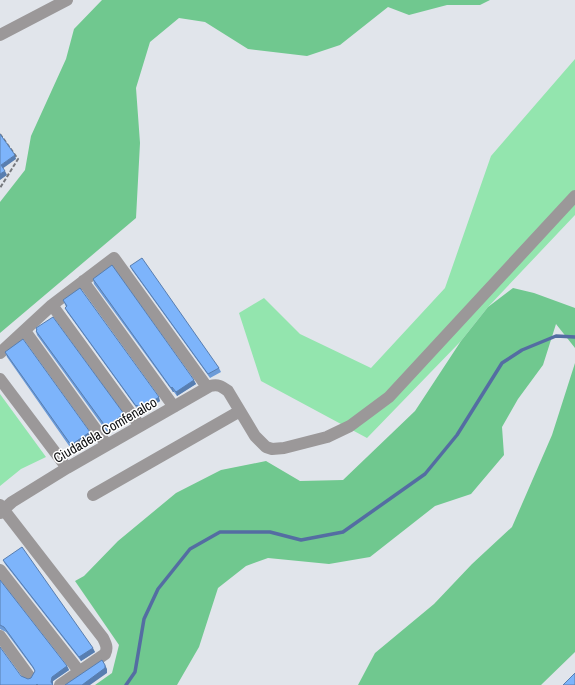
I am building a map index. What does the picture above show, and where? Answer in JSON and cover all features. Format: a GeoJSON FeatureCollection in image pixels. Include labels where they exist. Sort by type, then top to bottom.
{"type":"FeatureCollection","features":[{"type":"Feature","properties":{"kind":"street"},"geometry":{"type":"LineString","coordinates":[[0,35],[67,0]]}},
{"type":"Feature","properties":{"kind":"street"},"geometry":{"type":"LineString","coordinates":[[0,353],[52,305],[114,258],[207,388],[216,385],[221,386],[228,391],[255,436],[266,447],[272,449],[284,448],[327,437],[350,426],[389,397],[575,196]]}},
{"type":"Feature","properties":{"kind":"street"},"geometry":{"type":"LineString","coordinates":[[84,281],[174,407]]}},
{"type":"Feature","properties":{"kind":"street"},"geometry":{"type":"LineString","coordinates":[[52,305],[140,426]]}},
{"type":"Feature","properties":{"kind":"street"},"geometry":{"type":"LineString","coordinates":[[25,331],[107,445]]}},
{"type":"Feature","properties":{"kind":"street"},"geometry":{"type":"LineString","coordinates":[[0,379],[67,468]]}},
{"type":"Feature","properties":{"kind":"street","name":"Ciudadela Comfenalco"},"geometry":{"type":"LineString","coordinates":[[1,509],[67,468],[207,388]]}},
{"type":"Feature","properties":{"kind":"street"},"geometry":{"type":"LineString","coordinates":[[93,495],[240,411]]}},
{"type":"Feature","properties":{"kind":"street"},"geometry":{"type":"LineString","coordinates":[[1,509],[103,638],[106,644],[107,650],[105,654],[60,685]]}},
{"type":"Feature","properties":{"kind":"street"},"geometry":{"type":"LineString","coordinates":[[0,570],[79,672]]}},
{"type":"Feature","properties":{"kind":"street"},"geometry":{"type":"LineString","coordinates":[[0,636],[29,676]]}},
{"type":"Feature","properties":{"kind":"path"},"geometry":{"type":"LineString","coordinates":[[0,134],[18,159],[0,188]]}},
{"type":"Feature","properties":{"kind":"green space"},"geometry":{"type":"Polygon","coordinates":[[[102,0],[490,0],[480,5],[447,5],[409,15],[388,7],[340,45],[307,56],[248,49],[205,22],[179,18],[150,42],[136,88],[140,143],[136,218],[0,333],[0,202],[25,170],[31,136],[66,59],[74,29],[102,0]]]}},
{"type":"Feature","properties":{"kind":"green space"},"geometry":{"type":"Polygon","coordinates":[[[575,59],[575,215],[488,307],[461,341],[367,438],[261,381],[239,313],[264,298],[300,334],[371,368],[445,288],[491,156],[575,59]]]}},
{"type":"Feature","properties":{"kind":"green space"},"geometry":{"type":"Polygon","coordinates":[[[513,288],[534,293],[575,308],[575,348],[556,324],[543,365],[518,399],[502,427],[504,455],[471,494],[435,506],[370,557],[329,564],[268,558],[246,566],[218,588],[199,647],[177,685],[95,685],[112,673],[119,645],[75,581],[84,576],[118,541],[176,493],[221,470],[266,461],[300,481],[343,480],[415,411],[461,341],[488,307],[513,288]]]}},
{"type":"Feature","properties":{"kind":"green space"},"geometry":{"type":"Polygon","coordinates":[[[575,363],[575,652],[541,685],[358,685],[375,653],[434,604],[472,564],[512,527],[552,435],[575,363]]]}},
{"type":"Feature","properties":{"kind":"green space"},"geometry":{"type":"Polygon","coordinates":[[[0,394],[46,457],[21,469],[0,486],[0,394]]]}},
{"type":"Feature","properties":{"kind":"building"},"geometry":{"type":"Polygon","coordinates":[[[0,134],[15,155],[1,165],[5,171],[0,174],[0,134]]]}},
{"type":"Feature","properties":{"kind":"building"},"geometry":{"type":"Polygon","coordinates":[[[142,258],[219,368],[208,374],[130,266],[142,258]]]}},
{"type":"Feature","properties":{"kind":"building"},"geometry":{"type":"Polygon","coordinates":[[[112,265],[194,380],[176,392],[172,387],[171,388],[93,279],[112,265]]]}},
{"type":"Feature","properties":{"kind":"building"},"geometry":{"type":"Polygon","coordinates":[[[80,288],[159,397],[140,410],[65,308],[67,306],[63,300],[80,288]]]}},
{"type":"Feature","properties":{"kind":"building"},"geometry":{"type":"Polygon","coordinates":[[[53,317],[124,414],[106,427],[36,331],[36,328],[53,317]]]}},
{"type":"Feature","properties":{"kind":"building"},"geometry":{"type":"Polygon","coordinates":[[[23,339],[90,432],[71,445],[5,352],[23,339]]]}},
{"type":"Feature","properties":{"kind":"building"},"geometry":{"type":"Polygon","coordinates":[[[22,547],[93,648],[79,657],[3,560],[22,547]]]}},
{"type":"Feature","properties":{"kind":"building"},"geometry":{"type":"Polygon","coordinates":[[[0,580],[67,666],[52,677],[51,682],[53,685],[0,685],[0,647],[21,676],[28,679],[31,678],[35,671],[4,627],[0,625],[0,580]]]}},
{"type":"Feature","properties":{"kind":"building"},"geometry":{"type":"Polygon","coordinates":[[[102,660],[105,668],[82,685],[65,685],[102,660]]]}},
{"type":"Feature","properties":{"kind":"building"},"geometry":{"type":"Polygon","coordinates":[[[575,673],[575,685],[563,685],[575,673]]]}},
{"type":"Feature","properties":{"kind":"waterway"},"geometry":{"type":"LineString","coordinates":[[126,685],[135,672],[144,619],[158,589],[190,549],[220,532],[270,532],[301,540],[343,532],[425,474],[457,435],[502,363],[522,350],[556,336],[575,337]]}}]}
